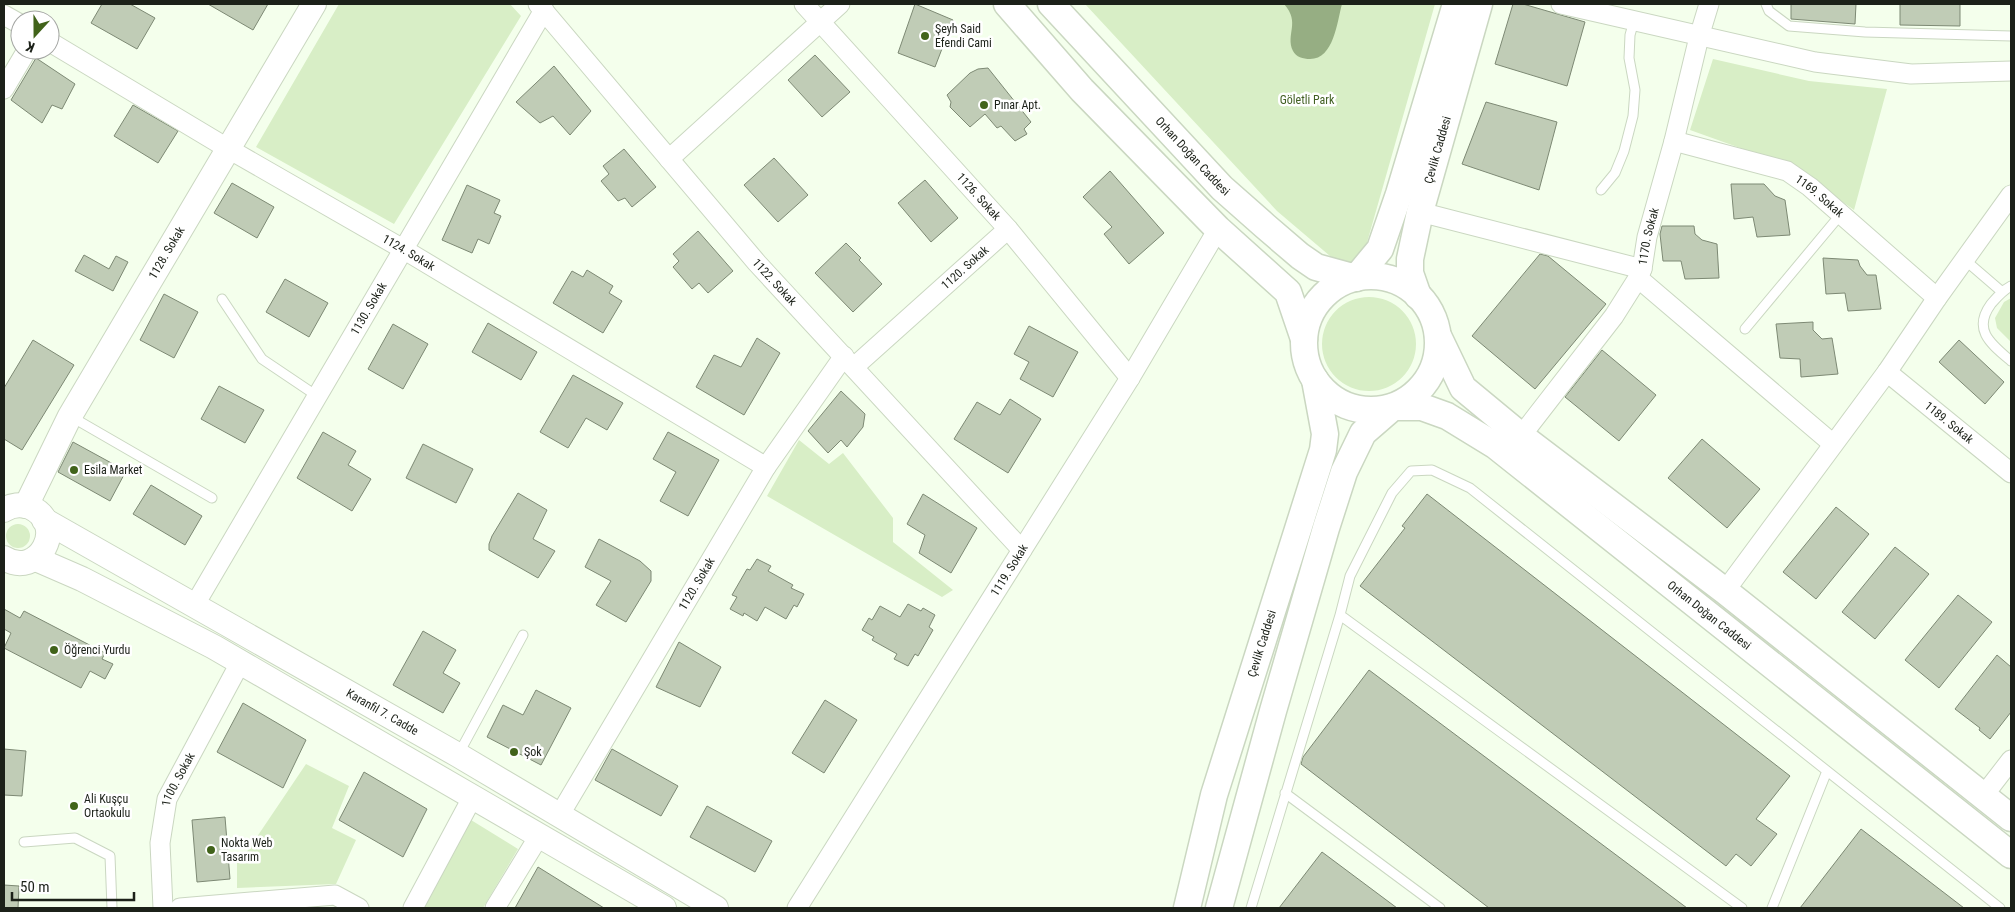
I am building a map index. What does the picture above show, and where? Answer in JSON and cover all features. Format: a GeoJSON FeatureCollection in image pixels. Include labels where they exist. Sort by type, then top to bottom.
{"type":"FeatureCollection","features":[{"type":"Feature","properties":{"kind":"main road"},"geometry":{"type":"LineString","coordinates":[[1007,4],[1082,90],[1218,229],[1288,292],[1304,339],[1306,360],[1314,380],[1329,396],[1348,407],[1370,410],[1393,407]]}},
{"type":"Feature","properties":{"kind":"main road","name":"Orhan Doğan Caddesi"},"geometry":{"type":"LineString","coordinates":[[1051,4],[1222,188],[1300,256],[1316,267],[1356,278]]}},
{"type":"Feature","properties":{"kind":"main road","name":"Çevlik Caddesi"},"geometry":{"type":"LineString","coordinates":[[1356,278],[1380,250],[1399,194],[1456,4]]}},
{"type":"Feature","properties":{"kind":"main road","name":"Çevlik Caddesi"},"geometry":{"type":"LineString","coordinates":[[1418,296],[1410,273],[1410,259],[1420,212],[1479,4]]}},
{"type":"Feature","properties":{"kind":"main road"},"geometry":{"type":"LineString","coordinates":[[1304,339],[1308,318],[1320,300],[1336,286],[1356,278],[1378,276],[1400,283],[1418,296],[1432,314],[1438,336],[1464,388],[1521,436],[1725,591],[2011,818]]}},
{"type":"Feature","properties":{"kind":"main road"},"geometry":{"type":"LineString","coordinates":[[1219,908],[1278,692],[1344,472],[1364,433],[1393,407],[1412,396],[1428,380],[1437,359],[1438,336]]}},
{"type":"Feature","properties":{"kind":"main road","name":"Çevlik Caddesi"},"geometry":{"type":"LineString","coordinates":[[1186,908],[1214,795],[1323,450],[1326,434],[1314,380]]}},
{"type":"Feature","properties":{"kind":"main road","name":"Orhan Doğan Caddesi"},"geometry":{"type":"LineString","coordinates":[[1393,407],[1422,407],[1446,416],[1496,446],[2011,855]]}},
{"type":"Feature","properties":{"kind":"street","name":"1128. Sokak"},"geometry":{"type":"LineString","coordinates":[[18,509],[70,416],[227,148],[314,4]]}},
{"type":"Feature","properties":{"kind":"street","name":"1126. Sokak"},"geometry":{"type":"LineString","coordinates":[[804,4],[1008,228],[1130,378]]}},
{"type":"Feature","properties":{"kind":"street"},"geometry":{"type":"LineString","coordinates":[[669,159],[840,4]]}},
{"type":"Feature","properties":{"kind":"street"},"geometry":{"type":"LineString","coordinates":[[1561,4],[1815,62],[1911,74],[2011,71]]}},
{"type":"Feature","properties":{"kind":"street","name":"1170. Sokak"},"geometry":{"type":"LineString","coordinates":[[1521,436],[1614,316],[1640,274],[1647,237],[1709,4]]}},
{"type":"Feature","properties":{"kind":"street","name":"1122. Sokak"},"geometry":{"type":"LineString","coordinates":[[541,7],[757,263],[1022,550]]}},
{"type":"Feature","properties":{"kind":"street","name":"1130. Sokak"},"geometry":{"type":"LineString","coordinates":[[194,606],[403,249],[541,7]]}},
{"type":"Feature","properties":{"kind":"street","name":"1124. Sokak"},"geometry":{"type":"LineString","coordinates":[[60,48],[227,148],[403,249],[766,467]]}},
{"type":"Feature","properties":{"kind":"street"},"geometry":{"type":"LineString","coordinates":[[4,89],[21,60]]}},
{"type":"Feature","properties":{"kind":"street","name":"1169. Sokak"},"geometry":{"type":"LineString","coordinates":[[1674,141],[1787,172],[1841,214],[1937,298]]}},
{"type":"Feature","properties":{"kind":"street"},"geometry":{"type":"LineString","coordinates":[[1725,591],[1887,372],[1937,298],[2011,195]]}},
{"type":"Feature","properties":{"kind":"street"},"geometry":{"type":"LineString","coordinates":[[1420,212],[1640,274],[1833,444]]}},
{"type":"Feature","properties":{"kind":"street","name":"1120. Sokak"},"geometry":{"type":"LineString","coordinates":[[559,816],[766,467],[849,362],[1008,228]]}},
{"type":"Feature","properties":{"kind":"street","name":"1119. Sokak"},"geometry":{"type":"LineString","coordinates":[[797,908],[1130,378],[1218,229]]}},
{"type":"Feature","properties":{"kind":"street","name":"1189. Sokak"},"geometry":{"type":"LineString","coordinates":[[1887,372],[2011,473]]}},
{"type":"Feature","properties":{"kind":"street"},"geometry":{"type":"LineString","coordinates":[[15,562],[42,552],[47,544],[48,534],[18,509]]}},
{"type":"Feature","properties":{"kind":"street","name":"Karanfil 7. Cadde"},"geometry":{"type":"LineString","coordinates":[[18,509],[458,755],[716,908]]}},
{"type":"Feature","properties":{"kind":"street"},"geometry":{"type":"LineString","coordinates":[[15,562],[82,579],[240,663],[664,908]]}},
{"type":"Feature","properties":{"kind":"street","name":"1100. Sokak"},"geometry":{"type":"LineString","coordinates":[[162,908],[160,843],[167,799],[240,663]]}},
{"type":"Feature","properties":{"kind":"street"},"geometry":{"type":"LineString","coordinates":[[1984,795],[2011,760]]}},
{"type":"Feature","properties":{"kind":"street"},"geometry":{"type":"LineString","coordinates":[[413,908],[472,798]]}},
{"type":"Feature","properties":{"kind":"street"},"geometry":{"type":"LineString","coordinates":[[495,908],[539,836]]}},
{"type":"Feature","properties":{"kind":"street"},"geometry":{"type":"LineString","coordinates":[[180,908],[335,895],[359,908]]}},
{"type":"Feature","properties":{"kind":"lane"},"geometry":{"type":"LineString","coordinates":[[1766,4],[1770,11],[1789,26],[1865,32],[2011,36]]}},
{"type":"Feature","properties":{"kind":"lane"},"geometry":{"type":"LineString","coordinates":[[1602,190],[1615,173],[1624,151],[1633,116],[1635,90],[1629,58],[1630,35],[1634,21]]}},
{"type":"Feature","properties":{"kind":"lane"},"geometry":{"type":"LineString","coordinates":[[1745,329],[1841,214]]}},
{"type":"Feature","properties":{"kind":"lane"},"geometry":{"type":"LineString","coordinates":[[1965,260],[2002,291]]}},
{"type":"Feature","properties":{"kind":"lane"},"geometry":{"type":"LineString","coordinates":[[2011,286],[2002,291],[1982,318],[1983,330],[1995,348],[2011,361]]}},
{"type":"Feature","properties":{"kind":"lane"},"geometry":{"type":"LineString","coordinates":[[222,299],[262,359],[317,396]]}},
{"type":"Feature","properties":{"kind":"lane"},"geometry":{"type":"LineString","coordinates":[[70,416],[212,498]]}},
{"type":"Feature","properties":{"kind":"lane"},"geometry":{"type":"LineString","coordinates":[[1251,908],[1340,615],[1350,576],[1392,493],[1411,471],[1432,470],[1470,488],[2000,908]]}},
{"type":"Feature","properties":{"kind":"lane"},"geometry":{"type":"LineString","coordinates":[[1340,615],[1742,908]]}},
{"type":"Feature","properties":{"kind":"lane"},"geometry":{"type":"LineString","coordinates":[[458,755],[523,635]]}},
{"type":"Feature","properties":{"kind":"lane"},"geometry":{"type":"LineString","coordinates":[[1772,908],[1827,771]]}},
{"type":"Feature","properties":{"kind":"lane"},"geometry":{"type":"LineString","coordinates":[[1285,793],[1440,908]]}},
{"type":"Feature","properties":{"kind":"lane"},"geometry":{"type":"LineString","coordinates":[[24,842],[75,838],[110,856],[112,908]]}},
{"type":"Feature","properties":{"kind":"green space"},"geometry":{"type":"Polygon","coordinates":[[[339,4],[510,4],[521,16],[394,224],[256,147],[339,4]]]}},
{"type":"Feature","properties":{"kind":"green space","name":"Göletli Park"},"geometry":{"type":"Polygon","coordinates":[[[1085,4],[1435,4],[1362,260],[1354,264],[1345,263],[1330,256],[1277,211],[1085,4]]]}},
{"type":"Feature","properties":{"kind":"green space"},"geometry":{"type":"Polygon","coordinates":[[[1713,59],[1809,81],[1887,89],[1854,210],[1796,168],[1690,130],[1713,59]]]}},
{"type":"Feature","properties":{"kind":"green space"},"geometry":{"type":"Polygon","coordinates":[[[1369,297],[1387,300],[1402,311],[1413,326],[1416,344],[1413,362],[1402,377],[1387,388],[1369,391],[1351,388],[1336,377],[1325,362],[1322,344],[1325,326],[1336,311],[1351,300],[1369,297]]]}},
{"type":"Feature","properties":{"kind":"green space"},"geometry":{"type":"Polygon","coordinates":[[[2011,298],[2011,342],[1997,328],[1995,318],[2004,302],[2011,298]]]}},
{"type":"Feature","properties":{"kind":"green space"},"geometry":{"type":"Polygon","coordinates":[[[799,440],[829,464],[843,453],[893,518],[893,542],[953,590],[942,597],[767,496],[799,440]]]}},
{"type":"Feature","properties":{"kind":"green space"},"geometry":{"type":"Polygon","coordinates":[[[18,524],[23,525],[29,531],[29,541],[23,547],[18,548],[13,547],[7,541],[6,536],[7,531],[13,525],[18,524]]]}},
{"type":"Feature","properties":{"kind":"green space"},"geometry":{"type":"Polygon","coordinates":[[[306,764],[349,786],[332,828],[356,840],[336,884],[237,888],[237,858],[246,853],[306,764]]]}},
{"type":"Feature","properties":{"kind":"green space"},"geometry":{"type":"Polygon","coordinates":[[[471,820],[518,849],[483,908],[418,908],[471,820]]]}},
{"type":"Feature","properties":{"kind":"shaded area"},"geometry":{"type":"Polygon","coordinates":[[[1284,4],[1342,4],[1333,38],[1324,53],[1318,57],[1305,59],[1294,53],[1291,45],[1291,17],[1284,4]]]}},
{"type":"Feature","properties":{"kind":"building"},"geometry":{"type":"Polygon","coordinates":[[[102,4],[130,4],[155,18],[137,49],[91,23],[102,4]]]}},
{"type":"Feature","properties":{"kind":"building"},"geometry":{"type":"Polygon","coordinates":[[[208,4],[268,4],[253,30],[208,4]]]}},
{"type":"Feature","properties":{"kind":"building","name":"Şeyh Said Efendi Cami"},"geometry":{"type":"Polygon","coordinates":[[[915,4],[953,20],[935,67],[898,53],[915,4]]]}},
{"type":"Feature","properties":{"kind":"building"},"geometry":{"type":"Polygon","coordinates":[[[1513,4],[1523,4],[1585,22],[1567,86],[1495,64],[1513,4]]]}},
{"type":"Feature","properties":{"kind":"building"},"geometry":{"type":"Polygon","coordinates":[[[1791,4],[1856,4],[1855,24],[1791,19],[1791,4]]]}},
{"type":"Feature","properties":{"kind":"building"},"geometry":{"type":"Polygon","coordinates":[[[1900,4],[1960,4],[1960,26],[1900,25],[1900,4]]]}},
{"type":"Feature","properties":{"kind":"building"},"geometry":{"type":"Polygon","coordinates":[[[815,55],[850,92],[822,117],[788,80],[815,55]]]}},
{"type":"Feature","properties":{"kind":"building"},"geometry":{"type":"Polygon","coordinates":[[[35,60],[39,60],[75,84],[62,109],[52,105],[42,123],[11,100],[35,60]]]}},
{"type":"Feature","properties":{"kind":"building"},"geometry":{"type":"Polygon","coordinates":[[[554,66],[591,111],[570,135],[553,116],[540,123],[516,102],[554,66]]]}},
{"type":"Feature","properties":{"kind":"building","name":"Pınar Apt."},"geometry":{"type":"Polygon","coordinates":[[[988,68],[1031,122],[1024,129],[1027,134],[1015,141],[1001,126],[997,128],[985,114],[970,127],[950,107],[951,102],[947,95],[970,73],[978,69],[988,68]]]}},
{"type":"Feature","properties":{"kind":"building"},"geometry":{"type":"Polygon","coordinates":[[[1486,102],[1557,122],[1539,190],[1462,164],[1486,102]]]}},
{"type":"Feature","properties":{"kind":"building"},"geometry":{"type":"Polygon","coordinates":[[[133,105],[178,131],[158,163],[114,136],[133,105]]]}},
{"type":"Feature","properties":{"kind":"building"},"geometry":{"type":"Polygon","coordinates":[[[624,149],[656,187],[632,207],[625,198],[618,201],[601,181],[609,174],[603,166],[624,149]]]}},
{"type":"Feature","properties":{"kind":"building"},"geometry":{"type":"Polygon","coordinates":[[[774,158],[808,195],[778,222],[744,185],[774,158]]]}},
{"type":"Feature","properties":{"kind":"building"},"geometry":{"type":"Polygon","coordinates":[[[1110,171],[1164,233],[1129,264],[1104,234],[1112,227],[1083,197],[1110,171]]]}},
{"type":"Feature","properties":{"kind":"building"},"geometry":{"type":"Polygon","coordinates":[[[925,180],[958,218],[931,242],[898,203],[925,180]]]}},
{"type":"Feature","properties":{"kind":"building"},"geometry":{"type":"Polygon","coordinates":[[[232,183],[274,207],[257,238],[214,213],[232,183]]]}},
{"type":"Feature","properties":{"kind":"building"},"geometry":{"type":"Polygon","coordinates":[[[1731,184],[1764,184],[1775,196],[1785,200],[1790,235],[1757,237],[1753,217],[1734,219],[1731,184]]]}},
{"type":"Feature","properties":{"kind":"building"},"geometry":{"type":"Polygon","coordinates":[[[467,185],[500,200],[494,213],[501,216],[489,244],[478,239],[472,253],[442,240],[467,185]]]}},
{"type":"Feature","properties":{"kind":"building"},"geometry":{"type":"Polygon","coordinates":[[[1662,226],[1694,226],[1695,234],[1702,240],[1717,244],[1719,278],[1685,279],[1681,261],[1663,261],[1660,234],[1662,226]]]}},
{"type":"Feature","properties":{"kind":"building"},"geometry":{"type":"Polygon","coordinates":[[[698,231],[733,271],[708,293],[699,283],[692,289],[673,267],[679,261],[673,254],[698,231]]]}},
{"type":"Feature","properties":{"kind":"building"},"geometry":{"type":"Polygon","coordinates":[[[846,243],[882,284],[853,312],[815,273],[846,243]]]}},
{"type":"Feature","properties":{"kind":"building"},"geometry":{"type":"Polygon","coordinates":[[[1540,254],[1548,256],[1606,304],[1535,389],[1472,336],[1540,254]]]}},
{"type":"Feature","properties":{"kind":"building"},"geometry":{"type":"Polygon","coordinates":[[[84,255],[109,269],[116,256],[128,262],[113,291],[75,271],[84,255]]]}},
{"type":"Feature","properties":{"kind":"building"},"geometry":{"type":"Polygon","coordinates":[[[1823,258],[1858,260],[1867,275],[1876,275],[1881,309],[1848,311],[1845,293],[1826,294],[1823,258]]]}},
{"type":"Feature","properties":{"kind":"building"},"geometry":{"type":"Polygon","coordinates":[[[587,270],[613,286],[609,293],[622,301],[603,333],[553,303],[572,271],[583,277],[587,270]]]}},
{"type":"Feature","properties":{"kind":"building"},"geometry":{"type":"Polygon","coordinates":[[[285,279],[328,303],[309,337],[266,312],[285,279]]]}},
{"type":"Feature","properties":{"kind":"building"},"geometry":{"type":"Polygon","coordinates":[[[164,294],[198,312],[174,358],[140,340],[164,294]]]}},
{"type":"Feature","properties":{"kind":"building"},"geometry":{"type":"Polygon","coordinates":[[[1813,322],[1813,330],[1822,339],[1832,338],[1838,374],[1801,377],[1800,359],[1780,358],[1776,324],[1813,322]]]}},
{"type":"Feature","properties":{"kind":"building"},"geometry":{"type":"Polygon","coordinates":[[[488,323],[537,352],[521,380],[472,352],[488,323]]]}},
{"type":"Feature","properties":{"kind":"building"},"geometry":{"type":"Polygon","coordinates":[[[393,324],[428,344],[403,389],[368,369],[393,324]]]}},
{"type":"Feature","properties":{"kind":"building"},"geometry":{"type":"Polygon","coordinates":[[[1029,326],[1078,352],[1053,397],[1020,379],[1029,362],[1014,354],[1029,326]]]}},
{"type":"Feature","properties":{"kind":"building"},"geometry":{"type":"Polygon","coordinates":[[[757,338],[780,353],[744,415],[696,387],[714,355],[741,367],[757,338]]]}},
{"type":"Feature","properties":{"kind":"building"},"geometry":{"type":"Polygon","coordinates":[[[33,340],[74,365],[22,450],[4,439],[4,388],[33,340]]]}},
{"type":"Feature","properties":{"kind":"building"},"geometry":{"type":"Polygon","coordinates":[[[1959,340],[2004,382],[1985,404],[1939,362],[1959,340]]]}},
{"type":"Feature","properties":{"kind":"building"},"geometry":{"type":"Polygon","coordinates":[[[1602,350],[1656,395],[1619,441],[1565,397],[1602,350]]]}},
{"type":"Feature","properties":{"kind":"building"},"geometry":{"type":"Polygon","coordinates":[[[573,375],[623,403],[607,430],[586,418],[568,448],[540,432],[573,375]]]}},
{"type":"Feature","properties":{"kind":"building"},"geometry":{"type":"Polygon","coordinates":[[[219,386],[264,410],[245,443],[201,419],[219,386]]]}},
{"type":"Feature","properties":{"kind":"building"},"geometry":{"type":"Polygon","coordinates":[[[841,391],[865,414],[863,427],[847,447],[841,440],[828,453],[808,431],[841,391]]]}},
{"type":"Feature","properties":{"kind":"building"},"geometry":{"type":"Polygon","coordinates":[[[1010,399],[1041,419],[1008,473],[954,439],[977,402],[1000,415],[1010,399]]]}},
{"type":"Feature","properties":{"kind":"building"},"geometry":{"type":"Polygon","coordinates":[[[323,432],[356,451],[348,465],[371,479],[352,511],[297,478],[323,432]]]}},
{"type":"Feature","properties":{"kind":"building"},"geometry":{"type":"Polygon","coordinates":[[[668,432],[719,460],[688,516],[660,501],[676,472],[653,459],[668,432]]]}},
{"type":"Feature","properties":{"kind":"building"},"geometry":{"type":"Polygon","coordinates":[[[1702,439],[1760,489],[1727,528],[1668,478],[1702,439]]]}},
{"type":"Feature","properties":{"kind":"building"},"geometry":{"type":"Polygon","coordinates":[[[73,442],[126,471],[110,501],[58,472],[73,442]]]}},
{"type":"Feature","properties":{"kind":"building"},"geometry":{"type":"Polygon","coordinates":[[[423,444],[473,469],[456,503],[406,478],[423,444]]]}},
{"type":"Feature","properties":{"kind":"building"},"geometry":{"type":"Polygon","coordinates":[[[151,485],[202,516],[185,545],[133,514],[151,485]]]}},
{"type":"Feature","properties":{"kind":"building"},"geometry":{"type":"Polygon","coordinates":[[[518,493],[547,510],[533,539],[555,551],[538,578],[489,550],[492,536],[518,493]]]}},
{"type":"Feature","properties":{"kind":"building"},"geometry":{"type":"Polygon","coordinates":[[[923,494],[977,528],[951,573],[919,553],[925,535],[907,524],[923,494]]]}},
{"type":"Feature","properties":{"kind":"building"},"geometry":{"type":"Polygon","coordinates":[[[1427,494],[1790,776],[1756,819],[1777,834],[1751,866],[1736,854],[1726,866],[1360,586],[1405,528],[1402,526],[1427,494]]]}},
{"type":"Feature","properties":{"kind":"building"},"geometry":{"type":"Polygon","coordinates":[[[1836,507],[1869,534],[1816,599],[1783,572],[1836,507]]]}},
{"type":"Feature","properties":{"kind":"building"},"geometry":{"type":"Polygon","coordinates":[[[599,539],[640,561],[651,571],[651,581],[626,622],[596,605],[611,581],[585,567],[599,539]]]}},
{"type":"Feature","properties":{"kind":"building"},"geometry":{"type":"Polygon","coordinates":[[[1895,547],[1929,574],[1875,639],[1842,612],[1895,547]]]}},
{"type":"Feature","properties":{"kind":"building"},"geometry":{"type":"Polygon","coordinates":[[[757,559],[771,566],[768,571],[793,585],[791,588],[804,594],[797,607],[794,605],[786,619],[765,607],[757,621],[744,613],[743,616],[730,609],[737,597],[732,595],[747,569],[750,570],[757,559]]]}},
{"type":"Feature","properties":{"kind":"building"},"geometry":{"type":"Polygon","coordinates":[[[1958,595],[1992,622],[1939,688],[1905,660],[1958,595]]]}},
{"type":"Feature","properties":{"kind":"building"},"geometry":{"type":"Polygon","coordinates":[[[908,604],[921,611],[923,608],[935,615],[929,627],[933,630],[918,656],[915,654],[908,666],[894,659],[897,654],[872,640],[874,637],[862,630],[869,618],[872,620],[880,606],[900,617],[908,604]]]}},
{"type":"Feature","properties":{"kind":"building","name":"Öğrenci Yurdu"},"geometry":{"type":"Polygon","coordinates":[[[4,609],[20,618],[24,611],[105,653],[102,659],[113,664],[105,679],[90,671],[81,688],[4,648],[11,633],[4,629],[4,609]]]}},
{"type":"Feature","properties":{"kind":"building"},"geometry":{"type":"Polygon","coordinates":[[[423,631],[456,650],[443,673],[460,683],[443,713],[393,685],[423,631]]]}},
{"type":"Feature","properties":{"kind":"building"},"geometry":{"type":"Polygon","coordinates":[[[679,642],[721,667],[700,707],[656,687],[679,642]]]}},
{"type":"Feature","properties":{"kind":"building"},"geometry":{"type":"Polygon","coordinates":[[[1997,655],[2011,667],[2011,712],[1990,739],[1979,730],[1980,728],[1955,709],[1997,655]]]}},
{"type":"Feature","properties":{"kind":"building"},"geometry":{"type":"Polygon","coordinates":[[[1369,670],[1687,908],[1489,908],[1301,764],[1303,757],[1369,670]]]}},
{"type":"Feature","properties":{"kind":"building"},"geometry":{"type":"Polygon","coordinates":[[[536,690],[571,708],[541,765],[487,737],[503,705],[523,715],[536,690]]]}},
{"type":"Feature","properties":{"kind":"building"},"geometry":{"type":"Polygon","coordinates":[[[825,700],[857,720],[824,773],[792,753],[825,700]]]}},
{"type":"Feature","properties":{"kind":"building"},"geometry":{"type":"Polygon","coordinates":[[[243,703],[306,740],[283,788],[217,752],[243,703]]]}},
{"type":"Feature","properties":{"kind":"building"},"geometry":{"type":"Polygon","coordinates":[[[4,749],[26,751],[22,796],[4,795],[4,749]]]}},
{"type":"Feature","properties":{"kind":"building"},"geometry":{"type":"Polygon","coordinates":[[[612,749],[678,786],[661,816],[595,780],[612,749]]]}},
{"type":"Feature","properties":{"kind":"building"},"geometry":{"type":"Polygon","coordinates":[[[364,772],[427,809],[403,857],[339,820],[364,772]]]}},
{"type":"Feature","properties":{"kind":"building"},"geometry":{"type":"Polygon","coordinates":[[[707,806],[772,841],[755,872],[690,837],[707,806]]]}},
{"type":"Feature","properties":{"kind":"building"},"geometry":{"type":"Polygon","coordinates":[[[225,817],[230,879],[197,882],[192,820],[225,817]]]}},
{"type":"Feature","properties":{"kind":"building"},"geometry":{"type":"Polygon","coordinates":[[[1861,829],[1964,908],[1800,908],[1861,829]]]}},
{"type":"Feature","properties":{"kind":"building"},"geometry":{"type":"Polygon","coordinates":[[[1322,852],[1397,908],[1279,908],[1322,852]]]}},
{"type":"Feature","properties":{"kind":"building"},"geometry":{"type":"Polygon","coordinates":[[[538,867],[604,908],[515,908],[538,867]]]}},
{"type":"Feature","properties":{"kind":"building"},"geometry":{"type":"Polygon","coordinates":[[[4,885],[19,886],[18,908],[4,908],[4,885]]]}},
{"type":"Feature","properties":{"kind":"place","name":"Şeyh Said Efendi Cami"},"geometry":{"type":"Point","coordinates":[925,36]}},
{"type":"Feature","properties":{"kind":"place","name":"Pınar Apt."},"geometry":{"type":"Point","coordinates":[984,105]}},
{"type":"Feature","properties":{"kind":"place","name":"Esila Market"},"geometry":{"type":"Point","coordinates":[74,470]}},
{"type":"Feature","properties":{"kind":"place","name":"Öğrenci Yurdu"},"geometry":{"type":"Point","coordinates":[54,650]}},
{"type":"Feature","properties":{"kind":"place","name":"Şok"},"geometry":{"type":"Point","coordinates":[514,752]}},
{"type":"Feature","properties":{"kind":"place","name":"Ali Kuşçu Ortaokulu"},"geometry":{"type":"Point","coordinates":[74,806]}},
{"type":"Feature","properties":{"kind":"place","name":"Nokta Web Tasarım"},"geometry":{"type":"Point","coordinates":[211,850]}}]}
